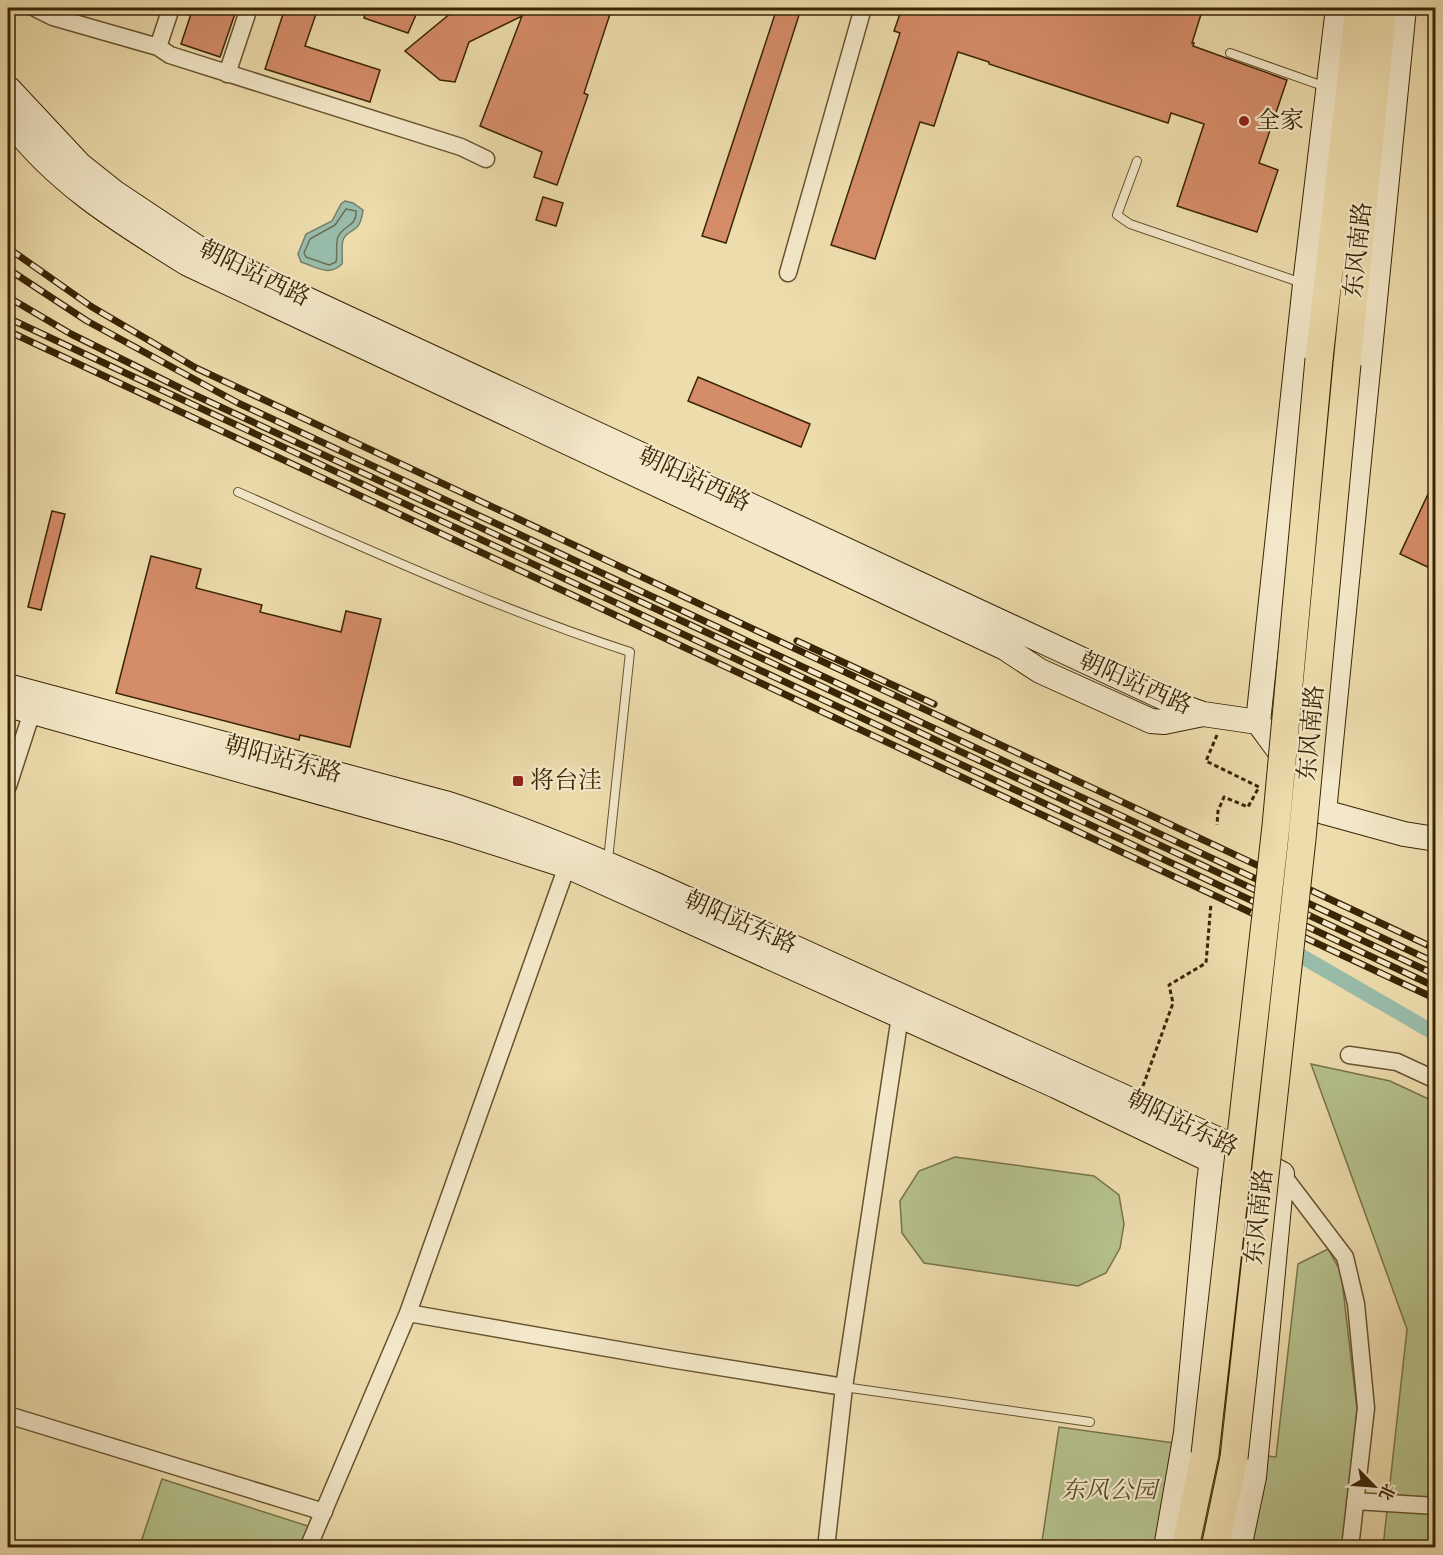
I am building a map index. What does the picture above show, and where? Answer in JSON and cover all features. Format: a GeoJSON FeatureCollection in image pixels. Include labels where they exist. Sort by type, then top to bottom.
{"type":"FeatureCollection","features":[{"type":"Feature","properties":{"kind":"main road"},"geometry":{"type":"LineString","coordinates":[[1338,8],[1305,284],[1258,722],[1324,812],[1404,834],[1436,838]]}},
{"type":"Feature","properties":{"kind":"main road","name":"东风南路"},"geometry":{"type":"LineString","coordinates":[[1185,1548],[1205,1454],[1275,837],[1319,359],[1359,8]]}},
{"type":"Feature","properties":{"kind":"main road","name":"东风南路"},"geometry":{"type":"LineString","coordinates":[[1215,1548],[1234,1458],[1300,850],[1383,8]]}},
{"type":"Feature","properties":{"kind":"main road"},"geometry":{"type":"LineString","coordinates":[[1324,812],[1404,8]]}},
{"type":"Feature","properties":{"kind":"main road","name":"朝阳站西路"},"geometry":{"type":"LineString","coordinates":[[8,87],[80,165],[132,205],[201,250],[1186,708],[1214,716]]}},
{"type":"Feature","properties":{"kind":"main road","name":"朝阳站西路"},"geometry":{"type":"LineString","coordinates":[[8,118],[66,182],[135,231],[188,264],[1005,648],[1040,671],[1151,721],[1164,722],[1214,716]]}},
{"type":"Feature","properties":{"kind":"main road","name":"朝阳站东路"},"geometry":{"type":"LineString","coordinates":[[8,686],[445,803],[497,820],[607,864],[1138,1102],[1214,1149]]}},
{"type":"Feature","properties":{"kind":"main road","name":"朝阳站东路"},"geometry":{"type":"LineString","coordinates":[[8,705],[446,827],[567,866],[1056,1086],[1214,1149],[1282,1173]]}},
{"type":"Feature","properties":{"kind":"main road"},"geometry":{"type":"LineString","coordinates":[[1214,716],[1258,722]]}},
{"type":"Feature","properties":{"kind":"main road"},"geometry":{"type":"LineString","coordinates":[[1166,1548],[1186,1433],[1214,1149]]}},
{"type":"Feature","properties":{"kind":"main road"},"geometry":{"type":"LineString","coordinates":[[1239,1548],[1254,1477],[1282,1173]]}},
{"type":"Feature","properties":{"kind":"street"},"geometry":{"type":"LineString","coordinates":[[35,8],[53,17],[158,47],[170,55],[227,74],[461,147],[486,159]]}},
{"type":"Feature","properties":{"kind":"street"},"geometry":{"type":"LineString","coordinates":[[158,47],[171,8]]}},
{"type":"Feature","properties":{"kind":"street"},"geometry":{"type":"LineString","coordinates":[[227,74],[249,8]]}},
{"type":"Feature","properties":{"kind":"street"},"geometry":{"type":"LineString","coordinates":[[788,273],[863,8]]}},
{"type":"Feature","properties":{"kind":"street"},"geometry":{"type":"LineString","coordinates":[[8,786],[32,712]]}},
{"type":"Feature","properties":{"kind":"street"},"geometry":{"type":"LineString","coordinates":[[308,1548],[408,1313],[567,866]]}},
{"type":"Feature","properties":{"kind":"street"},"geometry":{"type":"LineString","coordinates":[[826,1548],[844,1387],[900,1016]]}},
{"type":"Feature","properties":{"kind":"street"},"geometry":{"type":"LineString","coordinates":[[1349,1055],[1397,1062],[1436,1080]]}},
{"type":"Feature","properties":{"kind":"street"},"geometry":{"type":"LineString","coordinates":[[1282,1173],[1345,1257],[1356,1304],[1366,1408],[1350,1548]]}},
{"type":"Feature","properties":{"kind":"street"},"geometry":{"type":"LineString","coordinates":[[408,1313],[844,1387]]}},
{"type":"Feature","properties":{"kind":"street"},"geometry":{"type":"LineString","coordinates":[[8,1415],[324,1512]]}},
{"type":"Feature","properties":{"kind":"street"},"geometry":{"type":"LineString","coordinates":[[1355,1502],[1436,1506]]}},
{"type":"Feature","properties":{"kind":"lane"},"geometry":{"type":"LineString","coordinates":[[1230,53],[1329,88]]}},
{"type":"Feature","properties":{"kind":"lane"},"geometry":{"type":"LineString","coordinates":[[1137,161],[1117,215],[1130,224],[1305,284]]}},
{"type":"Feature","properties":{"kind":"lane"},"geometry":{"type":"LineString","coordinates":[[238,492],[436,579],[570,633],[630,652],[607,864]]}},
{"type":"Feature","properties":{"kind":"lane"},"geometry":{"type":"LineString","coordinates":[[844,1387],[1090,1422]]}},
{"type":"Feature","properties":{"kind":"path"},"geometry":{"type":"LineString","coordinates":[[1214,716],[1206,761],[1259,788],[1248,807],[1224,797],[1218,811],[1217,825]]}},
{"type":"Feature","properties":{"kind":"path"},"geometry":{"type":"LineString","coordinates":[[1138,1102],[1173,1003],[1169,985],[1206,963],[1211,903]]}},
{"type":"Feature","properties":{"kind":"green space"},"geometry":{"type":"Polygon","coordinates":[[[1311,1064],[1390,1081],[1435,1102],[1435,1547],[1383,1547],[1407,1329],[1311,1064]]]}},
{"type":"Feature","properties":{"kind":"green space"},"geometry":{"type":"Polygon","coordinates":[[[955,1157],[1094,1176],[1119,1195],[1124,1224],[1120,1248],[1106,1273],[1078,1286],[924,1263],[902,1233],[900,1201],[919,1171],[955,1157]]]}},
{"type":"Feature","properties":{"kind":"green space","name":"东风公园"},"geometry":{"type":"Polygon","coordinates":[[[1328,1249],[1341,1272],[1357,1409],[1342,1547],[1041,1548],[1059,1427],[1276,1457],[1298,1264],[1328,1249]]]}},
{"type":"Feature","properties":{"kind":"green space"},"geometry":{"type":"Polygon","coordinates":[[[162,1479],[317,1529],[308,1547],[139,1548],[162,1479]]]}},
{"type":"Feature","properties":{"kind":"water"},"geometry":{"type":"Polygon","coordinates":[[[345,201],[363,210],[357,227],[343,240],[342,264],[332,270],[327,270],[301,262],[298,254],[306,234],[332,221],[345,201]]]}},
{"type":"Feature","properties":{"kind":"building"},"geometry":{"type":"Polygon","coordinates":[[[193,8],[237,8],[220,57],[181,44],[193,8]]]}},
{"type":"Feature","properties":{"kind":"building"},"geometry":{"type":"Polygon","coordinates":[[[285,8],[318,8],[305,46],[380,70],[370,102],[265,69],[285,8]]]}},
{"type":"Feature","properties":{"kind":"building"},"geometry":{"type":"Polygon","coordinates":[[[367,8],[419,8],[408,33],[364,18],[367,8]]]}},
{"type":"Feature","properties":{"kind":"building"},"geometry":{"type":"Polygon","coordinates":[[[457,8],[612,8],[584,93],[588,95],[557,185],[534,177],[542,152],[480,126],[522,16],[469,42],[455,82],[440,80],[405,51],[457,8]]]}},
{"type":"Feature","properties":{"kind":"building"},"geometry":{"type":"Polygon","coordinates":[[[777,8],[800,12],[726,243],[702,236],[777,8]]]}},
{"type":"Feature","properties":{"kind":"building"},"geometry":{"type":"Polygon","coordinates":[[[902,8],[1203,8],[1193,46],[1287,80],[1259,163],[1278,170],[1257,232],[1177,206],[1204,124],[1171,113],[1168,123],[958,52],[934,126],[920,122],[875,259],[831,245],[900,33],[894,31],[902,8]]]}},
{"type":"Feature","properties":{"kind":"building"},"geometry":{"type":"Polygon","coordinates":[[[543,197],[563,203],[556,226],[536,220],[543,197]]]}},
{"type":"Feature","properties":{"kind":"building"},"geometry":{"type":"Polygon","coordinates":[[[698,377],[810,424],[801,447],[688,401],[698,377]]]}},
{"type":"Feature","properties":{"kind":"building"},"geometry":{"type":"Polygon","coordinates":[[[1436,477],[1436,571],[1400,554],[1436,477]]]}},
{"type":"Feature","properties":{"kind":"building"},"geometry":{"type":"Polygon","coordinates":[[[52,511],[65,514],[41,610],[28,607],[52,511]]]}},
{"type":"Feature","properties":{"kind":"building"},"geometry":{"type":"Polygon","coordinates":[[[151,556],[201,569],[196,588],[262,605],[260,612],[341,632],[346,611],[381,619],[350,747],[300,735],[299,740],[116,693],[151,556]]]}},
{"type":"Feature","properties":{"kind":"waterway"},"geometry":{"type":"LineString","coordinates":[[1287,946],[1436,1034]]}},
{"type":"Feature","properties":{"kind":"railway"},"geometry":{"type":"LineString","coordinates":[[8,248],[92,307],[196,368],[1436,949]]}},
{"type":"Feature","properties":{"kind":"railway"},"geometry":{"type":"LineString","coordinates":[[8,269],[87,321],[238,403],[1436,963]]}},
{"type":"Feature","properties":{"kind":"railway"},"geometry":{"type":"LineString","coordinates":[[8,297],[71,334],[186,391],[1436,975]]}},
{"type":"Feature","properties":{"kind":"railway"},"geometry":{"type":"LineString","coordinates":[[8,318],[1436,987]]}},
{"type":"Feature","properties":{"kind":"railway"},"geometry":{"type":"LineString","coordinates":[[8,331],[1436,999]]}},
{"type":"Feature","properties":{"kind":"railway"},"geometry":{"type":"LineString","coordinates":[[797,641],[934,704]]}},
{"type":"Feature","properties":{"kind":"place","name":"全家"},"geometry":{"type":"Point","coordinates":[1244,121]}},
{"type":"Feature","properties":{"kind":"place","name":"将台洼"},"geometry":{"type":"Point","coordinates":[518,781]}}]}
